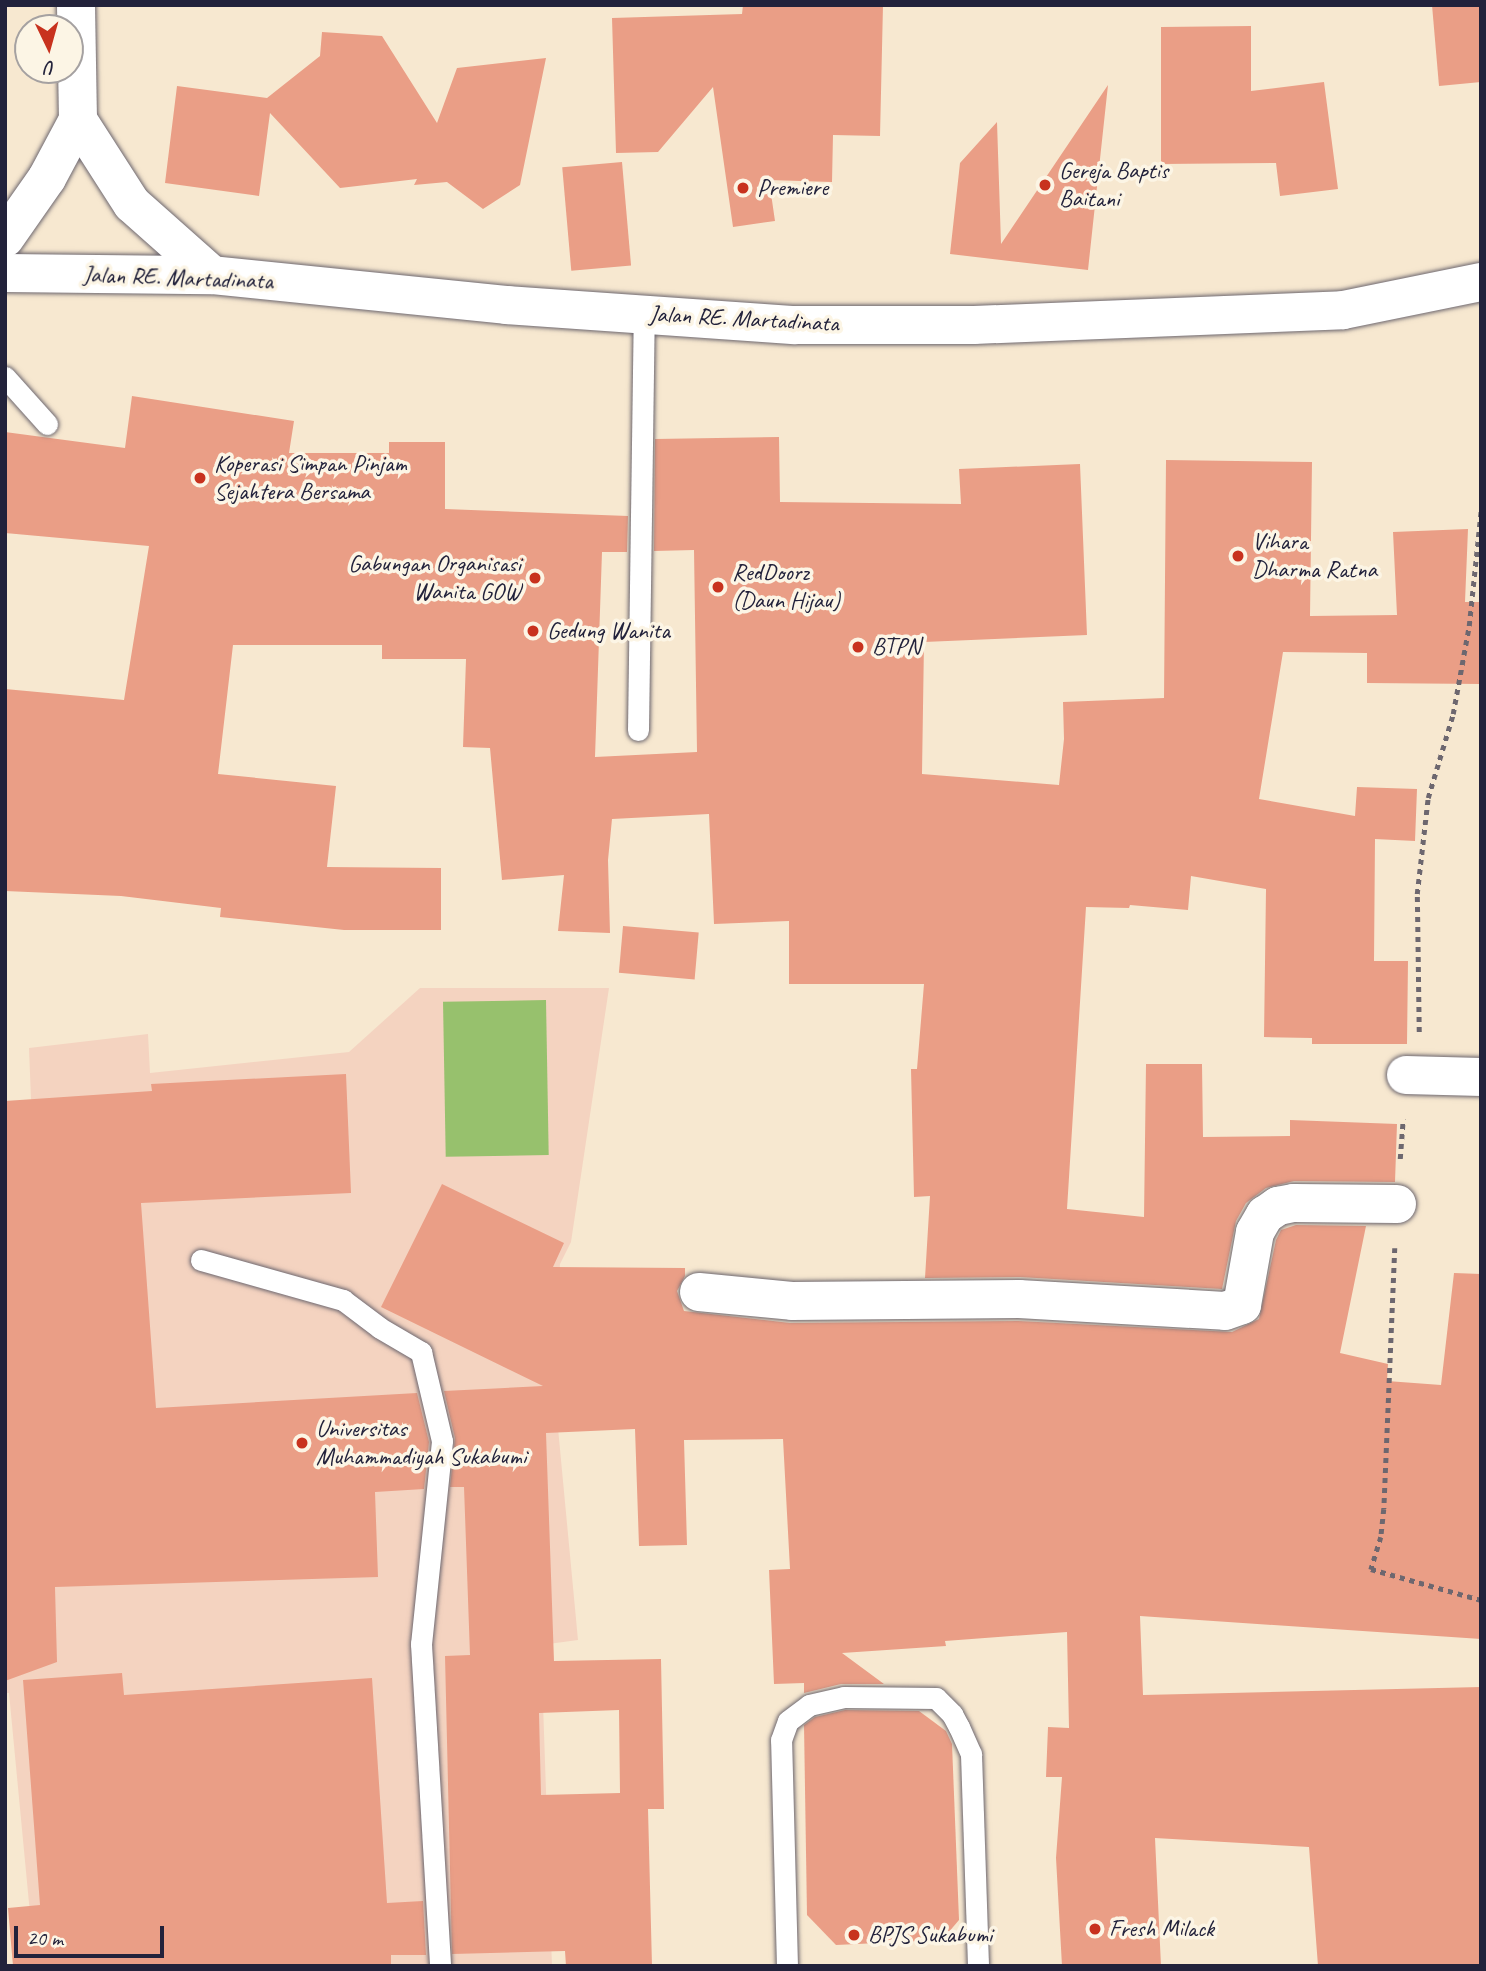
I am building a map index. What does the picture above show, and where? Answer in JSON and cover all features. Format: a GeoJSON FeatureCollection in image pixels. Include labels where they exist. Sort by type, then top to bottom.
{"type":"FeatureCollection","features":[{"type":"Feature","properties":{"kind":"main road"},"geometry":{"type":"LineString","coordinates":[[5,238],[47,178],[78,120],[76,5]]}},
{"type":"Feature","properties":{"kind":"main road"},"geometry":{"type":"LineString","coordinates":[[78,120],[132,204],[212,275]]}},
{"type":"Feature","properties":{"kind":"main road","name":"Jalan RE. Martadinata"},"geometry":{"type":"LineString","coordinates":[[5,273],[212,275],[506,305],[794,325],[974,325],[1343,310],[1481,282]]}},
{"type":"Feature","properties":{"kind":"main road"},"geometry":{"type":"LineString","coordinates":[[1406,1074],[1481,1077]]}},
{"type":"Feature","properties":{"kind":"main road"},"geometry":{"type":"LineString","coordinates":[[699,1292],[792,1301],[1020,1299],[1225,1311],[1242,1304],[1255,1232],[1265,1215],[1279,1206],[1294,1203],[1397,1204]]}},
{"type":"Feature","properties":{"kind":"lane"},"geometry":{"type":"LineString","coordinates":[[638,730],[644,314]]}},
{"type":"Feature","properties":{"kind":"lane"},"geometry":{"type":"LineString","coordinates":[[5,377],[47,424]]}},
{"type":"Feature","properties":{"kind":"lane"},"geometry":{"type":"LineString","coordinates":[[201,1260],[343,1300],[380,1328],[421,1352],[442,1441],[421,1644],[440,1966]]}},
{"type":"Feature","properties":{"kind":"lane"},"geometry":{"type":"LineString","coordinates":[[787,1966],[781,1740],[788,1721],[810,1704],[844,1697],[936,1699],[952,1714],[959,1727],[971,1754],[978,1966]]}},
{"type":"Feature","properties":{"kind":"shaded area","name":"Universitas Muhammadiyah Sukabumi"},"geometry":{"type":"Polygon","coordinates":[[[420,988],[609,988],[571,1242],[560,1264],[553,1375],[578,1640],[541,1645],[552,1966],[35,1966],[9,1693],[5,1693],[5,1518],[47,1511],[29,1048],[148,1034],[150,1073],[349,1052],[420,988]]]}},
{"type":"Feature","properties":{"kind":"green space"},"geometry":{"type":"Polygon","coordinates":[[[546,1000],[549,1155],[446,1157],[443,1002],[546,1000]]]}},
{"type":"Feature","properties":{"kind":"building"},"geometry":{"type":"Polygon","coordinates":[[[743,5],[883,5],[880,136],[833,135],[832,182],[769,180],[775,221],[733,227],[713,87],[658,152],[616,153],[612,18],[742,14],[743,5]]]}},
{"type":"Feature","properties":{"kind":"building"},"geometry":{"type":"Polygon","coordinates":[[[1432,5],[1481,5],[1481,82],[1439,86],[1432,5]]]}},
{"type":"Feature","properties":{"kind":"building"},"geometry":{"type":"Polygon","coordinates":[[[1251,26],[1251,91],[1324,82],[1338,189],[1280,196],[1276,163],[1161,164],[1161,27],[1251,26]]]}},
{"type":"Feature","properties":{"kind":"building"},"geometry":{"type":"Polygon","coordinates":[[[322,32],[382,36],[437,123],[457,68],[546,58],[520,185],[483,209],[447,182],[414,185],[417,179],[340,188],[270,113],[259,196],[165,183],[177,86],[267,98],[320,56],[322,32]]]}},
{"type":"Feature","properties":{"kind":"building"},"geometry":{"type":"Polygon","coordinates":[[[1108,85],[1088,270],[950,254],[960,163],[997,122],[1001,244],[1108,85]]]}},
{"type":"Feature","properties":{"kind":"building"},"geometry":{"type":"Polygon","coordinates":[[[622,162],[631,266],[571,271],[562,167],[622,162]]]}},
{"type":"Feature","properties":{"kind":"building"},"geometry":{"type":"Polygon","coordinates":[[[132,396],[294,421],[289,453],[389,453],[389,442],[445,442],[445,509],[628,516],[627,552],[602,552],[595,757],[697,752],[694,550],[654,551],[655,439],[779,437],[780,502],[961,504],[959,469],[1080,464],[1087,635],[924,642],[922,774],[1059,785],[1064,739],[1063,702],[1164,698],[1166,460],[1312,462],[1310,616],[1397,615],[1393,532],[1468,529],[1465,602],[1481,602],[1481,684],[1367,683],[1367,653],[1283,652],[1259,799],[1355,816],[1357,787],[1417,789],[1415,841],[1375,839],[1374,961],[1408,961],[1407,1044],[1312,1044],[1312,1038],[1264,1037],[1266,889],[1191,876],[1188,910],[1130,905],[1129,908],[1086,907],[1067,1209],[1144,1217],[1146,1064],[1202,1064],[1203,1137],[1290,1136],[1290,1120],[1397,1124],[1395,1182],[1294,1181],[1266,1188],[1246,1203],[1236,1221],[1222,1289],[1020,1277],[925,1278],[930,1196],[914,1197],[911,1069],[917,1069],[924,984],[789,984],[789,921],[714,924],[709,814],[612,819],[608,860],[610,933],[558,931],[564,875],[502,880],[490,748],[463,747],[466,659],[382,659],[382,645],[233,645],[218,774],[336,786],[327,867],[441,868],[441,930],[344,930],[220,917],[221,908],[121,896],[5,891],[5,689],[124,700],[149,546],[5,533],[5,432],[125,448],[132,396]]]}},
{"type":"Feature","properties":{"kind":"building"},"geometry":{"type":"Polygon","coordinates":[[[623,926],[699,933],[695,979],[619,973],[623,926]]]}},
{"type":"Feature","properties":{"kind":"building"},"geometry":{"type":"Polygon","coordinates":[[[346,1074],[351,1193],[141,1203],[156,1408],[417,1393],[429,1442],[424,1489],[375,1492],[378,1577],[55,1587],[57,1662],[5,1681],[5,1101],[152,1091],[151,1084],[346,1074]]]}},
{"type":"Feature","properties":{"kind":"building"},"geometry":{"type":"Polygon","coordinates":[[[442,1184],[564,1243],[553,1267],[685,1268],[685,1276],[677,1291],[684,1311],[790,1323],[1018,1321],[1232,1332],[1259,1319],[1276,1240],[1281,1230],[1296,1225],[1366,1226],[1340,1353],[1388,1364],[1387,1381],[1441,1385],[1454,1273],[1481,1274],[1481,1639],[1140,1616],[1143,1695],[1481,1687],[1481,1966],[1318,1966],[1309,1847],[1155,1838],[1161,1966],[1062,1966],[1056,1858],[1062,1777],[1046,1777],[1048,1727],[1069,1728],[1067,1632],[945,1641],[946,1646],[842,1653],[884,1684],[841,1684],[804,1693],[804,1683],[774,1684],[769,1570],[790,1569],[783,1439],[684,1440],[687,1545],[639,1546],[635,1429],[546,1433],[554,1661],[661,1659],[664,1809],[648,1809],[652,1966],[566,1966],[565,1951],[452,1954],[445,1656],[470,1655],[464,1487],[450,1487],[455,1438],[444,1391],[543,1386],[381,1307],[442,1184]],[[619,1710],[539,1713],[541,1795],[620,1793],[619,1710]]]}},
{"type":"Feature","properties":{"kind":"building"},"geometry":{"type":"Polygon","coordinates":[[[122,1673],[124,1695],[372,1678],[387,1903],[423,1901],[426,1955],[391,1955],[391,1966],[13,1966],[8,1908],[40,1905],[23,1680],[122,1673]]]}},
{"type":"Feature","properties":{"kind":"building"},"geometry":{"type":"Polygon","coordinates":[[[845,1710],[919,1711],[946,1731],[952,1744],[959,1920],[942,1940],[836,1945],[807,1915],[804,1725],[815,1717],[845,1710]]]}},
{"type":"Feature","properties":{"kind":"place","name":"Gereja Baptis Baitani"},"geometry":{"type":"Point","coordinates":[1045,185]}},
{"type":"Feature","properties":{"kind":"place","name":"Premiere"},"geometry":{"type":"Point","coordinates":[743,188]}},
{"type":"Feature","properties":{"kind":"place","name":"Koperasi Simpan Pinjam Sejahtera Bersama"},"geometry":{"type":"Point","coordinates":[200,478]}},
{"type":"Feature","properties":{"kind":"place","name":"Vihara Dharma Ratna"},"geometry":{"type":"Point","coordinates":[1238,556]}},
{"type":"Feature","properties":{"kind":"place","name":"Gabungan Organisasi Wanita GOW"},"geometry":{"type":"Point","coordinates":[535,578]}},
{"type":"Feature","properties":{"kind":"place","name":"RedDoorz (Daun Hijau)"},"geometry":{"type":"Point","coordinates":[718,587]}},
{"type":"Feature","properties":{"kind":"place","name":"Gedung Wanita"},"geometry":{"type":"Point","coordinates":[533,631]}},
{"type":"Feature","properties":{"kind":"place","name":"BTPN"},"geometry":{"type":"Point","coordinates":[858,647]}},
{"type":"Feature","properties":{"kind":"place","name":"Universitas Muhammadiyah Sukabumi"},"geometry":{"type":"Point","coordinates":[302,1443]}},
{"type":"Feature","properties":{"kind":"place","name":"Fresh Milack"},"geometry":{"type":"Point","coordinates":[1095,1929]}},
{"type":"Feature","properties":{"kind":"place","name":"BPJS Sukabumi"},"geometry":{"type":"Point","coordinates":[854,1935]}}]}
